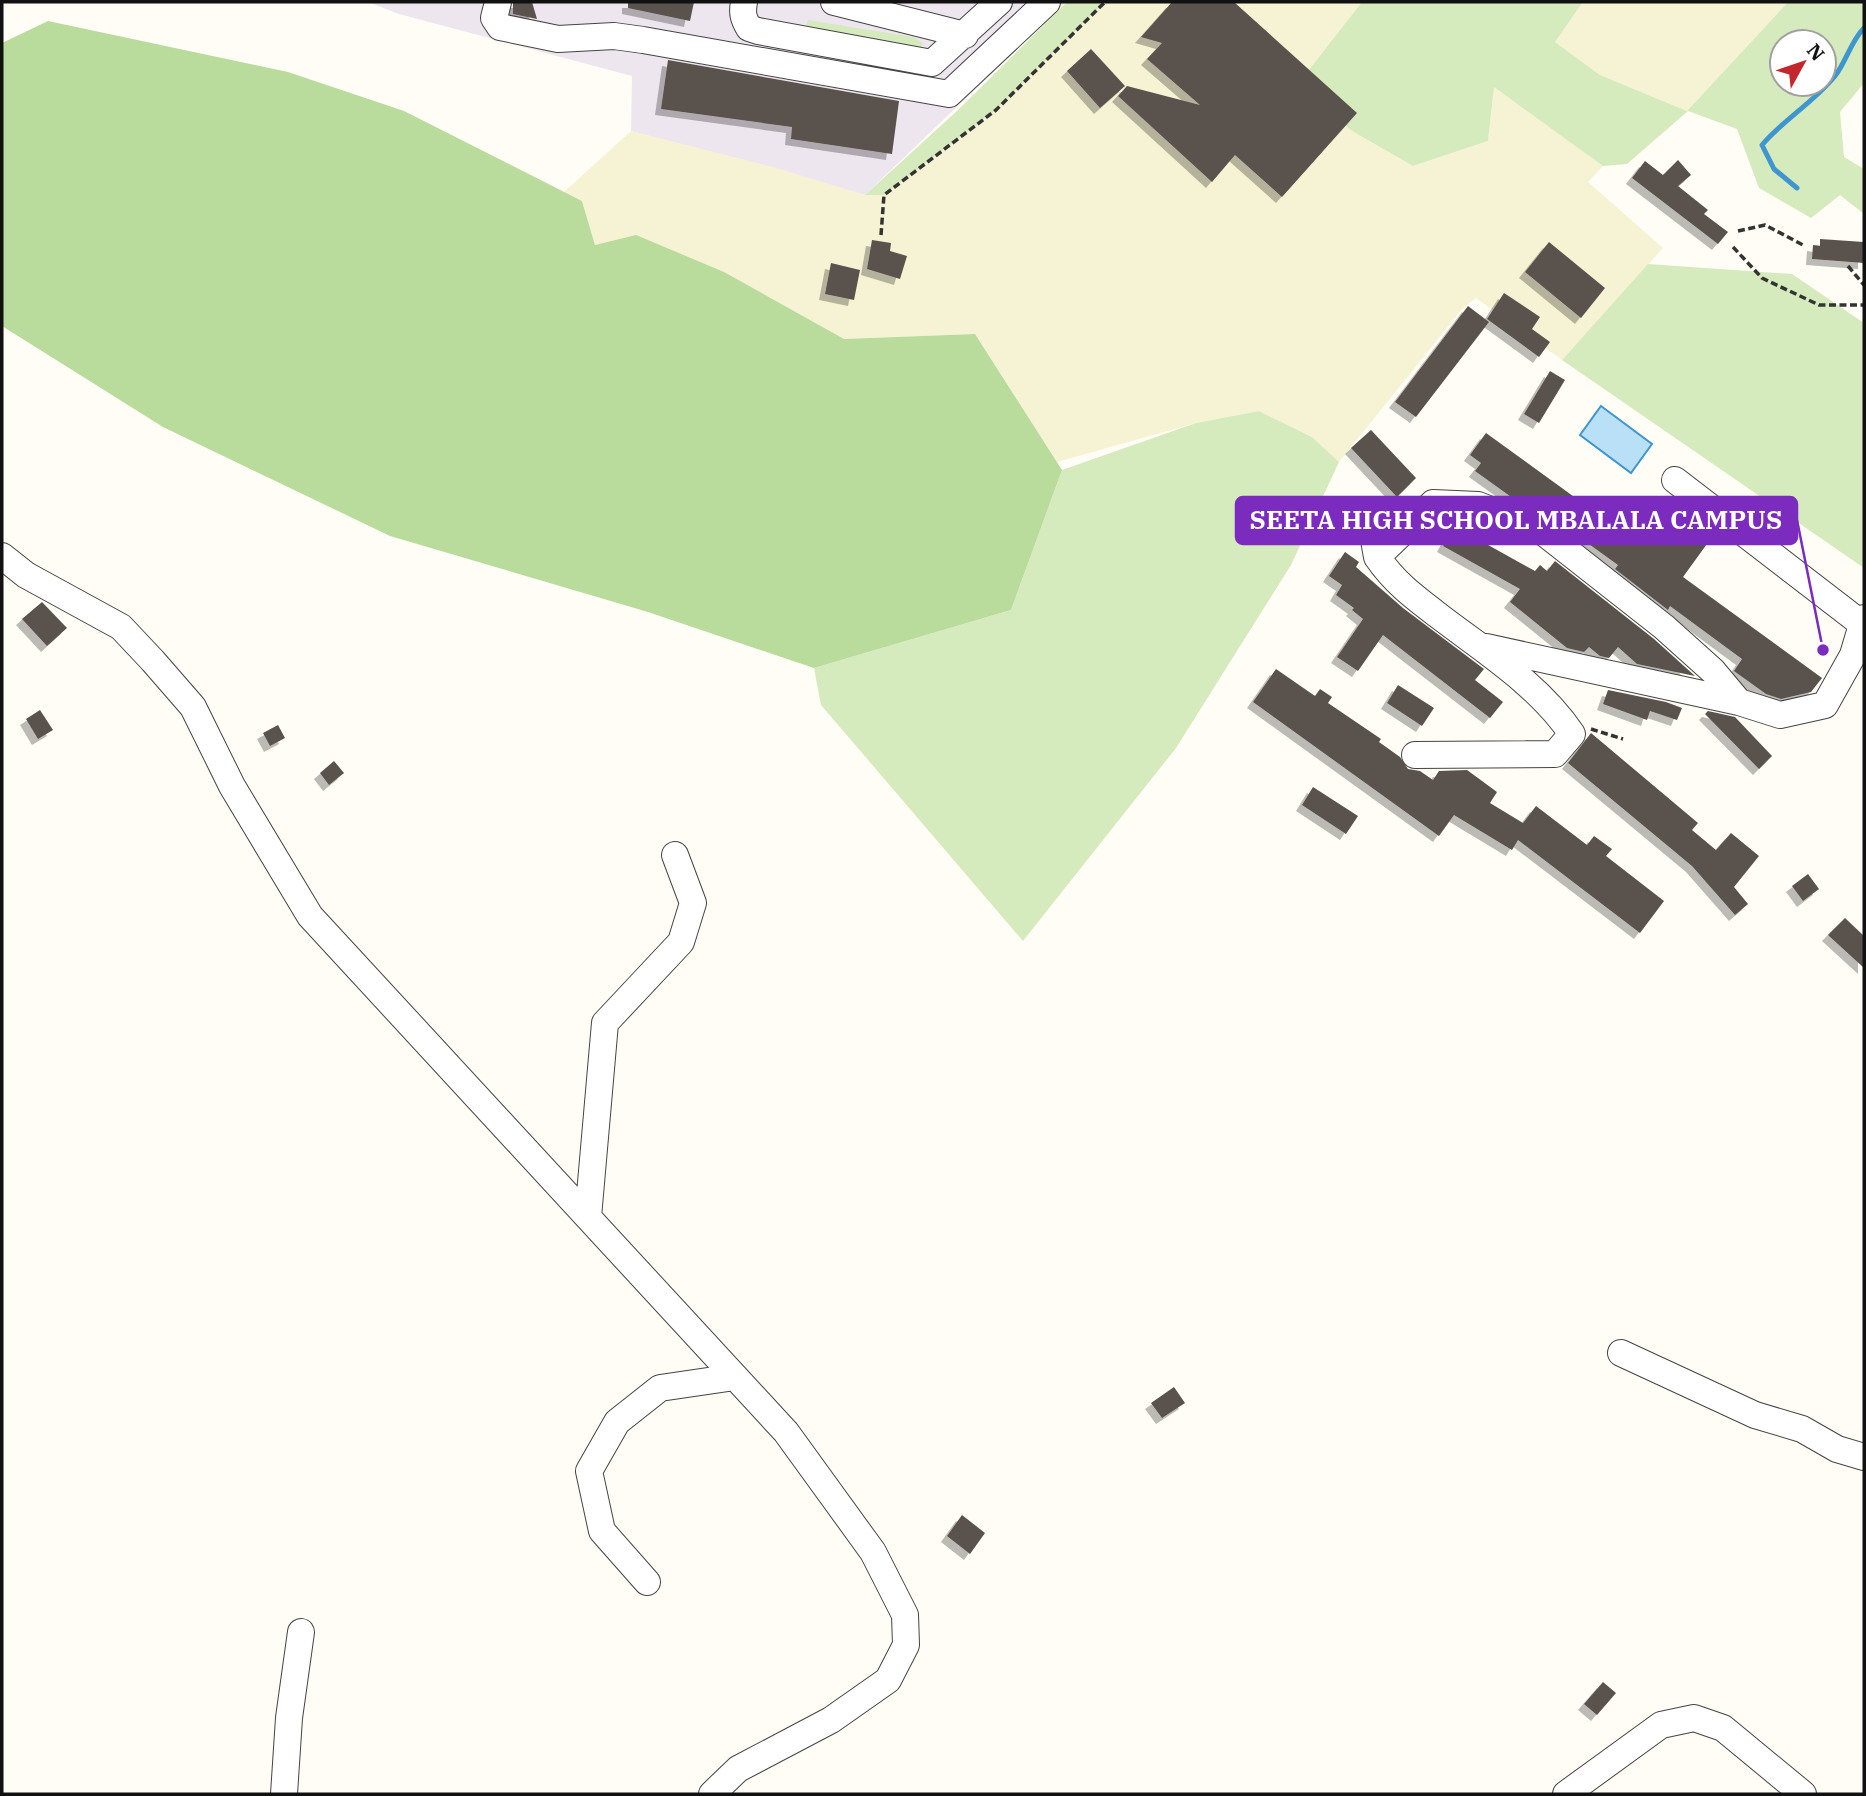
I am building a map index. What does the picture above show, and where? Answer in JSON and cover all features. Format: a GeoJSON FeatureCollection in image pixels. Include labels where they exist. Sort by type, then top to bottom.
{"type":"FeatureCollection","features":[{"type":"Feature","properties":{"kind":"street"},"geometry":{"type":"LineString","coordinates":[[498,2],[494,18],[500,27],[558,39],[614,36],[643,40],[949,94],[1047,2]]}},
{"type":"Feature","properties":{"kind":"street"},"geometry":{"type":"LineString","coordinates":[[744,2],[742,13],[745,21],[749,28],[758,31],[932,63],[999,2]]}},
{"type":"Feature","properties":{"kind":"street"},"geometry":{"type":"LineString","coordinates":[[834,2],[965,35]]}},
{"type":"Feature","properties":{"kind":"street"},"geometry":{"type":"LineString","coordinates":[[1477,645],[1739,702],[1780,715],[1825,705],[1853,655],[1863,621],[1675,480]]}},
{"type":"Feature","properties":{"kind":"street"},"geometry":{"type":"LineString","coordinates":[[1377,556],[1433,503],[1478,505],[1538,528],[1664,627],[1713,671],[1739,702]]}},
{"type":"Feature","properties":{"kind":"street"},"geometry":{"type":"LineString","coordinates":[[1372,529],[1377,556],[1392,579],[1558,713],[1572,734],[1555,754],[1415,755]]}},
{"type":"Feature","properties":{"kind":"street"},"geometry":{"type":"LineString","coordinates":[[2,556],[26,575],[121,627],[153,661],[193,708],[232,786],[310,916],[786,1432],[873,1552],[905,1615],[906,1645],[888,1679],[831,1720],[738,1769],[712,1794]]}},
{"type":"Feature","properties":{"kind":"street"},"geometry":{"type":"LineString","coordinates":[[588,1217],[605,1023],[681,942],[693,903],[676,855]]}},
{"type":"Feature","properties":{"kind":"street"},"geometry":{"type":"LineString","coordinates":[[1621,1353],[1755,1415],[1802,1429],[1837,1449],[1864,1457]]}},
{"type":"Feature","properties":{"kind":"street"},"geometry":{"type":"LineString","coordinates":[[647,1582],[602,1531],[589,1471],[617,1422],[660,1388],[735,1377]]}},
{"type":"Feature","properties":{"kind":"street"},"geometry":{"type":"LineString","coordinates":[[284,1794],[289,1718],[300,1632]]}},
{"type":"Feature","properties":{"kind":"street"},"geometry":{"type":"LineString","coordinates":[[1566,1794],[1661,1725],[1694,1718],[1723,1728],[1803,1794]]}},
{"type":"Feature","properties":{"kind":"path"},"geometry":{"type":"LineString","coordinates":[[881,235],[884,195],[996,110],[1105,2]]}},
{"type":"Feature","properties":{"kind":"path"},"geometry":{"type":"LineString","coordinates":[[1738,231],[1765,225],[1805,246]]}},
{"type":"Feature","properties":{"kind":"path"},"geometry":{"type":"LineString","coordinates":[[1733,247],[1762,278],[1819,306],[1864,305]]}},
{"type":"Feature","properties":{"kind":"path"},"geometry":{"type":"LineString","coordinates":[[1848,267],[1864,285]]}},
{"type":"Feature","properties":{"kind":"shaded area"},"geometry":{"type":"Polygon","coordinates":[[[368,2],[1066,2],[865,195],[631,131],[632,76],[399,14],[368,2]]]}},
{"type":"Feature","properties":{"kind":"shaded area"},"geometry":{"type":"Polygon","coordinates":[[[1105,2],[1362,2],[1297,85],[1352,131],[1413,166],[1488,141],[1494,86],[1603,166],[1588,182],[1663,248],[1562,360],[1476,298],[1463,308],[1339,462],[1312,437],[1259,411],[1196,423],[1057,462],[975,334],[844,339],[595,245],[582,201],[564,192],[631,131],[773,167],[865,195],[884,195],[996,110],[1105,2]]]}},
{"type":"Feature","properties":{"kind":"shaded area"},"geometry":{"type":"Polygon","coordinates":[[[1583,2],[1788,2],[1687,111],[1600,75],[1555,42],[1583,2]]]}},
{"type":"Feature","properties":{"kind":"green space"},"geometry":{"type":"Polygon","coordinates":[[[1067,2],[1105,2],[996,110],[884,195],[865,195],[958,110],[1067,2]]]}},
{"type":"Feature","properties":{"kind":"green space"},"geometry":{"type":"Polygon","coordinates":[[[1362,2],[1583,2],[1555,42],[1600,75],[1687,111],[1788,2],[1864,2],[1864,83],[1840,112],[1844,157],[1864,169],[1864,214],[1840,195],[1811,218],[1759,188],[1737,129],[1688,111],[1627,164],[1603,166],[1494,87],[1488,141],[1413,166],[1352,131],[1297,85],[1362,2]]]}},
{"type":"Feature","properties":{"kind":"green space"},"geometry":{"type":"Polygon","coordinates":[[[808,20],[913,37],[923,43],[921,50],[806,28],[808,20]]]}},
{"type":"Feature","properties":{"kind":"green space"},"geometry":{"type":"Polygon","coordinates":[[[48,21],[288,72],[404,111],[582,201],[595,245],[636,235],[724,272],[844,339],[975,334],[1062,470],[1011,610],[814,668],[648,612],[390,536],[163,427],[2,326],[2,43],[48,21]]]}},
{"type":"Feature","properties":{"kind":"green space"},"geometry":{"type":"Polygon","coordinates":[[[1648,264],[1792,274],[1864,323],[1864,568],[1562,360],[1648,264]]]}},
{"type":"Feature","properties":{"kind":"green space"},"geometry":{"type":"Polygon","coordinates":[[[1259,411],[1312,437],[1339,462],[1291,565],[1176,748],[1023,941],[821,705],[814,668],[1011,610],[1062,470],[1196,423],[1259,411]]]}},
{"type":"Feature","properties":{"kind":"water"},"geometry":{"type":"Polygon","coordinates":[[[1601,406],[1652,444],[1631,473],[1580,435],[1601,406]]]}},
{"type":"Feature","properties":{"kind":"building"},"geometry":{"type":"Polygon","coordinates":[[[513,2],[532,2],[537,19],[513,14],[513,2]]]}},
{"type":"Feature","properties":{"kind":"building"},"geometry":{"type":"Polygon","coordinates":[[[628,2],[694,2],[690,21],[628,8],[628,2]]]}},
{"type":"Feature","properties":{"kind":"building"},"geometry":{"type":"Polygon","coordinates":[[[1172,2],[1234,2],[1357,113],[1282,197],[1235,155],[1212,182],[1118,96],[1127,86],[1200,105],[1147,59],[1162,43],[1141,37],[1172,2]]]}},
{"type":"Feature","properties":{"kind":"building"},"geometry":{"type":"Polygon","coordinates":[[[1091,49],[1125,86],[1100,108],[1067,71],[1091,49]]]}},
{"type":"Feature","properties":{"kind":"building"},"geometry":{"type":"Polygon","coordinates":[[[668,60],[899,101],[892,154],[791,139],[792,127],[661,109],[668,60]]]}},
{"type":"Feature","properties":{"kind":"building"},"geometry":{"type":"Polygon","coordinates":[[[1678,160],[1691,175],[1678,186],[1708,210],[1704,214],[1728,232],[1718,244],[1632,178],[1645,161],[1663,175],[1678,160]]]}},
{"type":"Feature","properties":{"kind":"building"},"geometry":{"type":"Polygon","coordinates":[[[1820,239],[1864,242],[1864,263],[1812,259],[1813,245],[1820,246],[1820,239]]]}},
{"type":"Feature","properties":{"kind":"building"},"geometry":{"type":"Polygon","coordinates":[[[872,240],[891,243],[890,251],[907,256],[900,279],[867,269],[872,240]]]}},
{"type":"Feature","properties":{"kind":"building"},"geometry":{"type":"Polygon","coordinates":[[[1549,242],[1605,288],[1581,318],[1525,272],[1549,242]]]}},
{"type":"Feature","properties":{"kind":"building"},"geometry":{"type":"Polygon","coordinates":[[[831,263],[860,270],[854,300],[825,294],[831,263]]]}},
{"type":"Feature","properties":{"kind":"building"},"geometry":{"type":"Polygon","coordinates":[[[1504,293],[1540,317],[1532,329],[1550,342],[1539,357],[1487,319],[1504,293]]]}},
{"type":"Feature","properties":{"kind":"building"},"geometry":{"type":"Polygon","coordinates":[[[1468,306],[1489,322],[1416,417],[1395,402],[1468,306]]]}},
{"type":"Feature","properties":{"kind":"building"},"geometry":{"type":"Polygon","coordinates":[[[1550,371],[1565,380],[1539,423],[1524,414],[1550,371]]]}},
{"type":"Feature","properties":{"kind":"building"},"geometry":{"type":"Polygon","coordinates":[[[1371,430],[1416,478],[1397,497],[1351,448],[1371,430]]]}},
{"type":"Feature","properties":{"kind":"building"},"geometry":{"type":"Polygon","coordinates":[[[1486,433],[1628,536],[1657,496],[1712,537],[1683,577],[1822,678],[1811,692],[1781,699],[1766,694],[1734,671],[1742,659],[1670,606],[1668,610],[1615,569],[1618,565],[1525,498],[1521,504],[1475,471],[1481,463],[1470,455],[1486,433]]]}},
{"type":"Feature","properties":{"kind":"building"},"geometry":{"type":"Polygon","coordinates":[[[1454,526],[1535,571],[1540,565],[1547,571],[1555,561],[1654,639],[1695,676],[1637,664],[1618,647],[1609,658],[1600,656],[1589,647],[1584,652],[1567,648],[1510,602],[1520,589],[1443,546],[1454,526]]]}},
{"type":"Feature","properties":{"kind":"building"},"geometry":{"type":"Polygon","coordinates":[[[1345,552],[1359,562],[1356,567],[1403,608],[1484,669],[1475,680],[1503,702],[1490,718],[1383,635],[1358,671],[1337,657],[1363,619],[1352,610],[1354,608],[1336,595],[1342,585],[1329,576],[1345,552]]]}},
{"type":"Feature","properties":{"kind":"building"},"geometry":{"type":"Polygon","coordinates":[[[42,602],[67,628],[47,646],[22,619],[42,602]]]}},
{"type":"Feature","properties":{"kind":"building"},"geometry":{"type":"Polygon","coordinates":[[[1276,669],[1315,696],[1320,689],[1332,697],[1328,703],[1381,739],[1379,742],[1400,757],[1408,769],[1420,771],[1433,780],[1439,771],[1467,770],[1497,792],[1490,803],[1523,823],[1536,806],[1587,845],[1594,836],[1612,849],[1606,856],[1664,901],[1640,933],[1518,840],[1512,850],[1454,815],[1439,836],[1253,702],[1276,669]]]}},
{"type":"Feature","properties":{"kind":"building"},"geometry":{"type":"Polygon","coordinates":[[[1398,685],[1434,708],[1422,726],[1387,703],[1398,685]]]}},
{"type":"Feature","properties":{"kind":"building"},"geometry":{"type":"Polygon","coordinates":[[[1608,690],[1682,708],[1677,720],[1650,711],[1647,720],[1603,704],[1608,690]]]}},
{"type":"Feature","properties":{"kind":"building"},"geometry":{"type":"Polygon","coordinates":[[[40,710],[53,730],[38,739],[26,719],[40,710]]]}},
{"type":"Feature","properties":{"kind":"building"},"geometry":{"type":"Polygon","coordinates":[[[1708,711],[1735,717],[1772,756],[1759,769],[1705,714],[1708,711]]]}},
{"type":"Feature","properties":{"kind":"building"},"geometry":{"type":"Polygon","coordinates":[[[278,725],[285,738],[270,746],[263,733],[278,725]]]}},
{"type":"Feature","properties":{"kind":"building"},"geometry":{"type":"Polygon","coordinates":[[[1591,733],[1698,823],[1692,830],[1716,850],[1731,833],[1759,856],[1734,887],[1748,904],[1735,915],[1692,866],[1568,763],[1591,733]]]}},
{"type":"Feature","properties":{"kind":"building"},"geometry":{"type":"Polygon","coordinates":[[[334,761],[344,773],[329,785],[320,773],[334,761]]]}},
{"type":"Feature","properties":{"kind":"building"},"geometry":{"type":"Polygon","coordinates":[[[1313,787],[1358,816],[1346,834],[1302,805],[1313,787]]]}},
{"type":"Feature","properties":{"kind":"building"},"geometry":{"type":"Polygon","coordinates":[[[1808,874],[1819,889],[1803,901],[1792,886],[1808,874]]]}},
{"type":"Feature","properties":{"kind":"building"},"geometry":{"type":"Polygon","coordinates":[[[1845,918],[1864,936],[1864,968],[1828,935],[1845,918]]]}},
{"type":"Feature","properties":{"kind":"building"},"geometry":{"type":"Polygon","coordinates":[[[1174,1387],[1185,1403],[1162,1418],[1151,1403],[1174,1387]]]}},
{"type":"Feature","properties":{"kind":"building"},"geometry":{"type":"Polygon","coordinates":[[[962,1515],[985,1533],[970,1554],[947,1536],[962,1515]]]}},
{"type":"Feature","properties":{"kind":"building"},"geometry":{"type":"Polygon","coordinates":[[[1603,1682],[1616,1693],[1597,1715],[1584,1704],[1603,1682]]]}},
{"type":"Feature","properties":{"kind":"waterway"},"geometry":{"type":"LineString","coordinates":[[1797,188],[1774,169],[1762,145],[1835,76],[1864,28]]}},
{"type":"Feature","properties":{"kind":"place","name":"SEETA HIGH SCHOOL MBALALA CAMPUS"},"geometry":{"type":"Point","coordinates":[1823,650]}}]}
